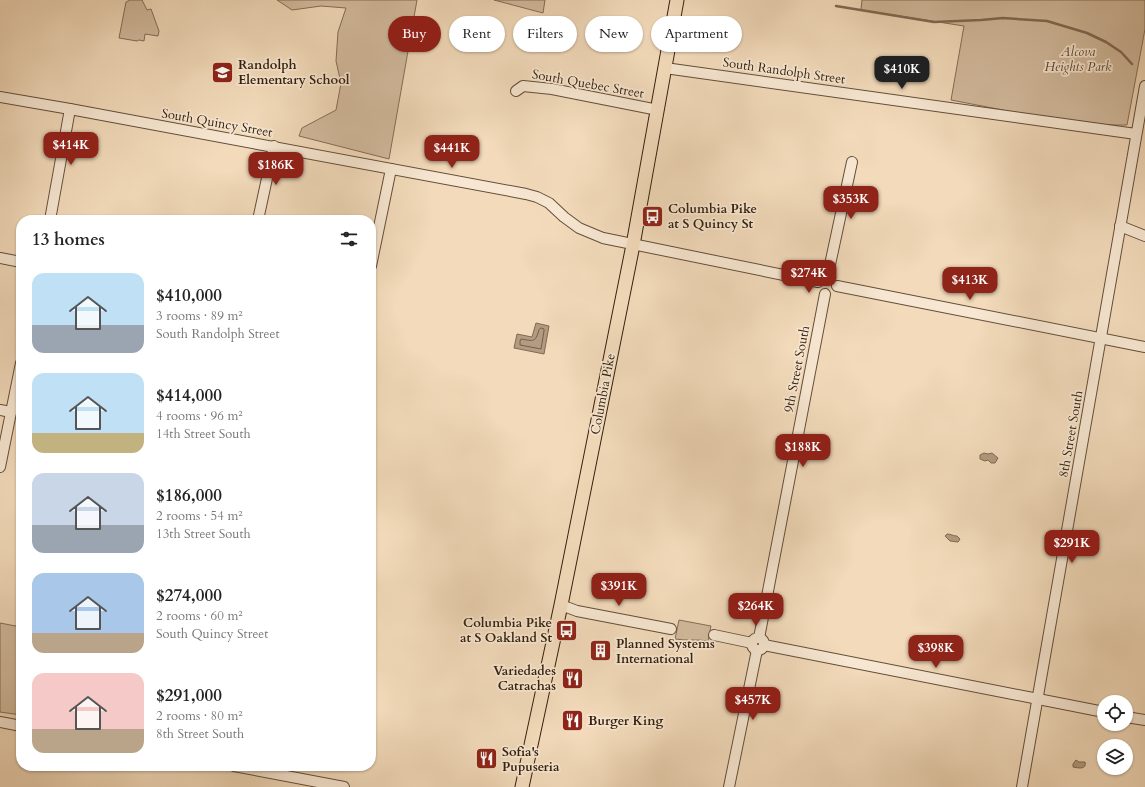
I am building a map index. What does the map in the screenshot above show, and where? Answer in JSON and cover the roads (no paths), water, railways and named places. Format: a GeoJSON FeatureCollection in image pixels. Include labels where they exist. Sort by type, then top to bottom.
{"type":"FeatureCollection","features":[{"type":"Feature","properties":{"kind":"main road","name":"Columbia Pike"},"geometry":{"type":"LineString","coordinates":[[522,787],[561,605],[634,245],[677,0]]}},
{"type":"Feature","properties":{"kind":"street","name":"South Randolph Street"},"geometry":{"type":"LineString","coordinates":[[665,68],[1136,134]]}},
{"type":"Feature","properties":{"kind":"street","name":"South Quebec Street"},"geometry":{"type":"LineString","coordinates":[[516,91],[523,86],[552,89],[658,110]]}},
{"type":"Feature","properties":{"kind":"street","name":"8th Street South"},"geometry":{"type":"LineString","coordinates":[[1022,787],[1145,86]]}},
{"type":"Feature","properties":{"kind":"street","name":"South Quincy Street"},"geometry":{"type":"LineString","coordinates":[[0,97],[274,146],[526,194],[537,197],[549,203],[579,228],[590,234],[603,238],[818,282]]}},
{"type":"Feature","properties":{"kind":"street"},"geometry":{"type":"LineString","coordinates":[[51,215],[70,109]]}},
{"type":"Feature","properties":{"kind":"street"},"geometry":{"type":"LineString","coordinates":[[259,215],[274,146]]}},
{"type":"Feature","properties":{"kind":"street"},"geometry":{"type":"LineString","coordinates":[[828,274],[852,162]]}},
{"type":"Feature","properties":{"kind":"street"},"geometry":{"type":"LineString","coordinates":[[376,240],[390,168]]}},
{"type":"Feature","properties":{"kind":"street"},"geometry":{"type":"LineString","coordinates":[[1120,226],[1145,236]]}},
{"type":"Feature","properties":{"kind":"street"},"geometry":{"type":"LineString","coordinates":[[0,258],[16,261]]}},
{"type":"Feature","properties":{"kind":"street"},"geometry":{"type":"LineString","coordinates":[[828,274],[834,277],[837,286],[834,292],[825,294],[820,291],[817,285],[820,277],[828,274]]}},
{"type":"Feature","properties":{"kind":"street"},"geometry":{"type":"LineString","coordinates":[[837,286],[1145,346]]}},
{"type":"Feature","properties":{"kind":"street","name":"9th Street South"},"geometry":{"type":"LineString","coordinates":[[729,787],[825,294]]}},
{"type":"Feature","properties":{"kind":"street"},"geometry":{"type":"LineString","coordinates":[[0,467],[16,388]]}},
{"type":"Feature","properties":{"kind":"street"},"geometry":{"type":"LineString","coordinates":[[0,410],[11,412]]}},
{"type":"Feature","properties":{"kind":"street"},"geometry":{"type":"LineString","coordinates":[[561,605],[577,611],[671,629]]}},
{"type":"Feature","properties":{"kind":"street"},"geometry":{"type":"LineString","coordinates":[[714,635],[1097,711]]}},
{"type":"Feature","properties":{"kind":"street"},"geometry":{"type":"LineString","coordinates":[[1133,718],[1145,720]]}},
{"type":"Feature","properties":{"kind":"street"},"geometry":{"type":"LineString","coordinates":[[0,722],[16,725]]}},
{"type":"Feature","properties":{"kind":"street"},"geometry":{"type":"LineString","coordinates":[[276,771],[344,787]]}},
{"type":"Feature","properties":{"kind":"water"},"geometry":{"type":"Polygon","coordinates":[[[536,323],[549,326],[544,354],[514,348],[517,334],[532,337],[536,323]]]}},
{"type":"Feature","properties":{"kind":"water"},"geometry":{"type":"Polygon","coordinates":[[[984,453],[992,453],[998,458],[995,463],[980,459],[980,455],[984,453]]]}},
{"type":"Feature","properties":{"kind":"water"},"geometry":{"type":"Polygon","coordinates":[[[947,534],[957,536],[960,539],[958,542],[950,541],[945,536],[947,534]]]}},
{"type":"Feature","properties":{"kind":"water"},"geometry":{"type":"Polygon","coordinates":[[[1076,760],[1079,762],[1085,762],[1085,766],[1082,768],[1073,767],[1076,760]]]}},
{"type":"Feature","properties":{"kind":"waterway"},"geometry":{"type":"LineString","coordinates":[[836,6],[934,22],[1003,18],[1047,21],[1087,33],[1106,42],[1121,52],[1132,64]]}},
{"type":"Feature","properties":{"kind":"place","name":"Randolph Elementary School"},"geometry":{"type":"Point","coordinates":[222,72]}},
{"type":"Feature","properties":{"kind":"place","name":"Columbia Pike at S Quincy St"},"geometry":{"type":"Point","coordinates":[652,216]}},
{"type":"Feature","properties":{"kind":"place","name":"Columbia Pike at S Oakland St"},"geometry":{"type":"Point","coordinates":[567,630]}},
{"type":"Feature","properties":{"kind":"place","name":"Planned Systems International"},"geometry":{"type":"Point","coordinates":[600,651]}},
{"type":"Feature","properties":{"kind":"place","name":"Variedades Catrachas"},"geometry":{"type":"Point","coordinates":[572,678]}},
{"type":"Feature","properties":{"kind":"place","name":"Burger King"},"geometry":{"type":"Point","coordinates":[572,721]}},
{"type":"Feature","properties":{"kind":"place","name":"Sofia's Pupuseria"},"geometry":{"type":"Point","coordinates":[487,759]}},
{"type":"Feature","properties":{"kind":"park label","name":"Alcova Heights Park"},"geometry":{"type":"Point","coordinates":[1078,60]}}]}
